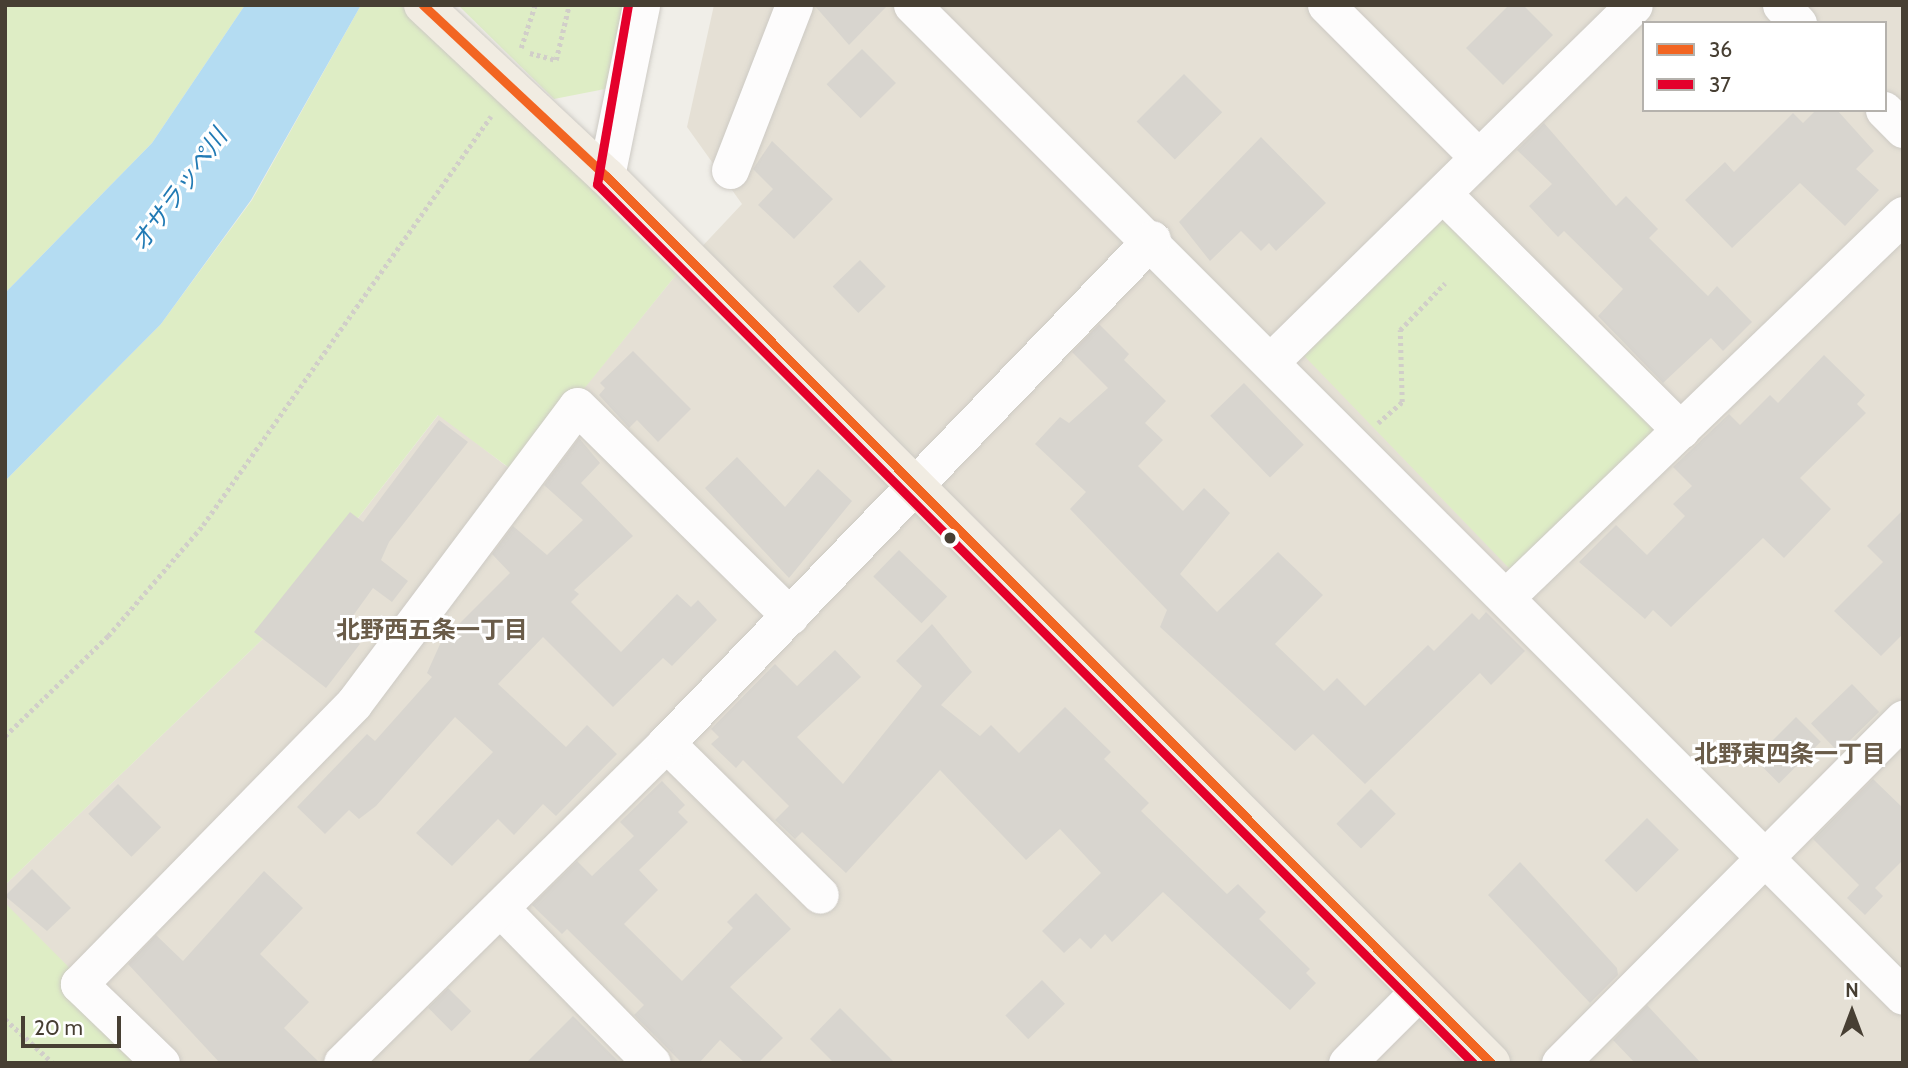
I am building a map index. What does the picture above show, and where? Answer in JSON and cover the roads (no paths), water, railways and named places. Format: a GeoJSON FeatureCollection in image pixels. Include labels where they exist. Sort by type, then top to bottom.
{"type":"FeatureCollection","features":[{"type":"Feature","properties":{"kind":"main road"},"geometry":{"type":"LineString","coordinates":[[423,5],[503,64],[606,176],[1491,1063]]}},
{"type":"Feature","properties":{"kind":"street"},"geometry":{"type":"LineString","coordinates":[[606,176],[641,5]]}},
{"type":"Feature","properties":{"kind":"street"},"geometry":{"type":"LineString","coordinates":[[730,170],[794,5]]}},
{"type":"Feature","properties":{"kind":"street"},"geometry":{"type":"LineString","coordinates":[[912,5],[1152,239],[1903,996]]}},
{"type":"Feature","properties":{"kind":"street"},"geometry":{"type":"LineString","coordinates":[[1326,5],[1478,157]]}},
{"type":"Feature","properties":{"kind":"street"},"geometry":{"type":"LineString","coordinates":[[1271,361],[1634,5]]}},
{"type":"Feature","properties":{"kind":"street"},"geometry":{"type":"LineString","coordinates":[[1781,5],[1796,21]]}},
{"type":"Feature","properties":{"kind":"street"},"geometry":{"type":"LineString","coordinates":[[1887,112],[1903,129]]}},
{"type":"Feature","properties":{"kind":"street"},"geometry":{"type":"LineString","coordinates":[[1443,194],[1681,430]]}},
{"type":"Feature","properties":{"kind":"street"},"geometry":{"type":"LineString","coordinates":[[1506,597],[1903,215]]}},
{"type":"Feature","properties":{"kind":"street"},"geometry":{"type":"LineString","coordinates":[[342,1063],[666,743],[1152,239]]}},
{"type":"Feature","properties":{"kind":"street"},"geometry":{"type":"LineString","coordinates":[[161,1063],[79,984],[354,703],[577,406],[790,616]]}},
{"type":"Feature","properties":{"kind":"street"},"geometry":{"type":"LineString","coordinates":[[1560,1063],[1903,719]]}},
{"type":"Feature","properties":{"kind":"street"},"geometry":{"type":"LineString","coordinates":[[666,743],[820,895]]}},
{"type":"Feature","properties":{"kind":"street"},"geometry":{"type":"LineString","coordinates":[[500,908],[652,1063]]}},
{"type":"Feature","properties":{"kind":"street"},"geometry":{"type":"LineString","coordinates":[[1347,1063],[1419,991]]}},
{"type":"Feature","properties":{"kind":"water","name":"オサラッペ川"},"geometry":{"type":"Polygon","coordinates":[[[245,5],[361,5],[251,200],[161,324],[5,481],[5,293],[152,143],[245,5]]]}},
{"type":"Feature","properties":{"kind":"district","name":"北野西五条一丁目"},"geometry":{"type":"Point","coordinates":[432,630]}},
{"type":"Feature","properties":{"kind":"district","name":"北野東四条一丁目"},"geometry":{"type":"Point","coordinates":[1790,754]}}]}
